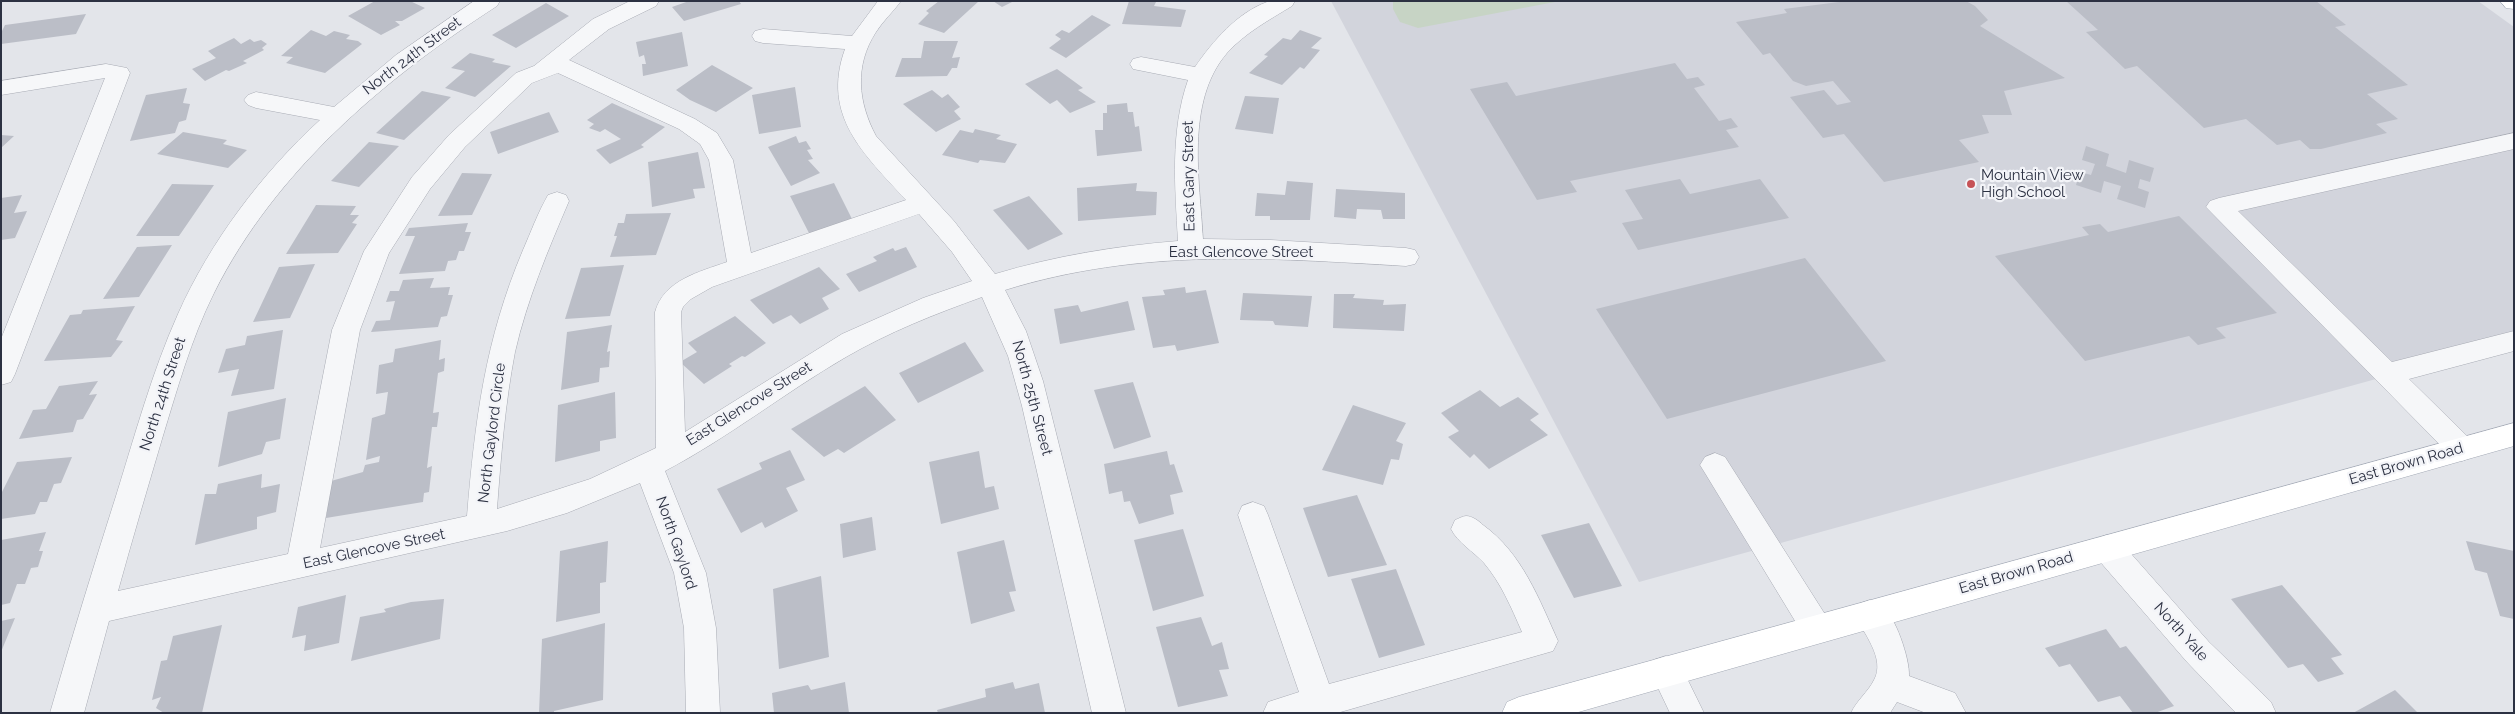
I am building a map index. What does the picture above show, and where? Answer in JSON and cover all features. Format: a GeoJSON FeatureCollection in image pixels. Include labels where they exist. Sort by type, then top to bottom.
{"type":"FeatureCollection","features":[{"type":"Feature","properties":{"kind":"main road","name":"East Brown Road"},"geometry":{"type":"LineString","coordinates":[[1519,713],[2514,434]]}},
{"type":"Feature","properties":{"kind":"street"},"geometry":{"type":"LineString","coordinates":[[543,69],[601,24],[648,1]]}},
{"type":"Feature","properties":{"kind":"street","name":"North 25th Street"},"geometry":{"type":"LineString","coordinates":[[890,1],[868,27],[858,43],[852,58],[848,92],[856,125],[866,140],[965,251],[989,285],[1014,334],[1029,377],[1109,713]]}},
{"type":"Feature","properties":{"kind":"street","name":"East Gary Street"},"geometry":{"type":"LineString","coordinates":[[1191,250],[1187,124],[1191,98],[1201,75],[1213,56],[1232,36],[1259,14],[1284,1]]}},
{"type":"Feature","properties":{"kind":"street","name":"North 24th Street"},"geometry":{"type":"LineString","coordinates":[[67,713],[164,386],[201,293],[253,212],[285,171],[337,115],[404,60],[482,3]]}},
{"type":"Feature","properties":{"kind":"street"},"geometry":{"type":"LineString","coordinates":[[763,36],[858,43]]}},
{"type":"Feature","properties":{"kind":"street"},"geometry":{"type":"LineString","coordinates":[[300,565],[346,330],[377,251],[421,183],[457,141],[524,78],[558,64],[687,124],[709,139],[721,160],[741,267]]}},
{"type":"Feature","properties":{"kind":"street"},"geometry":{"type":"LineString","coordinates":[[1141,64],[1201,75]]}},
{"type":"Feature","properties":{"kind":"street"},"geometry":{"type":"LineString","coordinates":[[1,88],[106,71],[119,74],[2,370]]}},
{"type":"Feature","properties":{"kind":"street"},"geometry":{"type":"LineString","coordinates":[[256,100],[337,115]]}},
{"type":"Feature","properties":{"kind":"street"},"geometry":{"type":"LineString","coordinates":[[2462,449],[2219,208],[2514,141]]}},
{"type":"Feature","properties":{"kind":"street","name":"North Gaylord Circle"},"geometry":{"type":"LineString","coordinates":[[481,525],[492,410],[502,352],[525,275],[557,201]]}},
{"type":"Feature","properties":{"kind":"street"},"geometry":{"type":"LineString","coordinates":[[659,459],[669,303],[681,292],[703,280],[923,204]]}},
{"type":"Feature","properties":{"kind":"street","name":"East Glencove Street"},"geometry":{"type":"LineString","coordinates":[[96,610],[481,525],[550,507],[620,480],[659,459],[727,420],[798,372],[851,342],[932,305],[989,285],[1091,261],[1191,250],[1257,249],[1406,257]]}},
{"type":"Feature","properties":{"kind":"street"},"geometry":{"type":"LineString","coordinates":[[2388,374],[2514,341]]}},
{"type":"Feature","properties":{"kind":"street","name":"North Gaylord"},"geometry":{"type":"LineString","coordinates":[[659,459],[690,573],[700,628],[703,713]]}},
{"type":"Feature","properties":{"kind":"street"},"geometry":{"type":"LineString","coordinates":[[1715,464],[1817,629]]}},
{"type":"Feature","properties":{"kind":"street"},"geometry":{"type":"LineString","coordinates":[[1253,515],[1319,702]]}},
{"type":"Feature","properties":{"kind":"street"},"geometry":{"type":"LineString","coordinates":[[1280,713],[1542,642],[1512,574],[1491,548],[1466,529]]}},
{"type":"Feature","properties":{"kind":"street","name":"North Yale"},"geometry":{"type":"LineString","coordinates":[[2107,548],[2198,652],[2259,713]]}},
{"type":"Feature","properties":{"kind":"street"},"geometry":{"type":"LineString","coordinates":[[1868,713],[1882,699],[1890,684],[1893,657],[1889,646],[1870,614]]}},
{"type":"Feature","properties":{"kind":"street"},"geometry":{"type":"LineString","coordinates":[[1666,671],[1687,713]]}},
{"type":"Feature","properties":{"kind":"street"},"geometry":{"type":"LineString","coordinates":[[1890,684],[1943,704],[1949,713]]}},
{"type":"Feature","properties":{"kind":"shaded area","name":"Mountain View High School"},"geometry":{"type":"Polygon","coordinates":[[[1331,1],[2478,1],[2514,27],[2514,341],[1639,582],[1331,1]]]}},
{"type":"Feature","properties":{"kind":"green space"},"geometry":{"type":"Polygon","coordinates":[[[1393,1],[1560,1],[1418,28],[1400,22],[1393,9],[1393,1]]]}},
{"type":"Feature","properties":{"kind":"building"},"geometry":{"type":"Polygon","coordinates":[[[375,1],[410,1],[425,8],[402,21],[395,21],[400,25],[381,35],[348,16],[375,1]]]}},
{"type":"Feature","properties":{"kind":"building"},"geometry":{"type":"Polygon","coordinates":[[[689,1],[739,1],[741,4],[684,21],[672,7],[689,1]]]}},
{"type":"Feature","properties":{"kind":"building"},"geometry":{"type":"Polygon","coordinates":[[[939,1],[979,1],[944,33],[918,24],[929,13],[926,11],[939,1]]]}},
{"type":"Feature","properties":{"kind":"building"},"geometry":{"type":"Polygon","coordinates":[[[993,1],[1014,1],[1002,7],[993,1]]]}},
{"type":"Feature","properties":{"kind":"building"},"geometry":{"type":"Polygon","coordinates":[[[1129,1],[1156,2],[1154,6],[1186,10],[1181,27],[1122,24],[1129,1]]]}},
{"type":"Feature","properties":{"kind":"building"},"geometry":{"type":"Polygon","coordinates":[[[1847,1],[1966,1],[1975,6],[1988,20],[1980,26],[2065,78],[2004,91],[2012,115],[1982,115],[1989,133],[1959,140],[1979,162],[1884,182],[1844,134],[1823,138],[1790,97],[1824,90],[1837,105],[1851,102],[1833,81],[1806,86],[1793,81],[1770,53],[1763,55],[1736,22],[1787,13],[1784,9],[1847,1]]]}},
{"type":"Feature","properties":{"kind":"building"},"geometry":{"type":"Polygon","coordinates":[[[2066,1],[2316,1],[2346,25],[2335,27],[2408,85],[2367,94],[2398,119],[2376,124],[2387,133],[2321,149],[2310,149],[2300,140],[2277,145],[2246,119],[2204,128],[2137,66],[2125,69],[2086,32],[2098,30],[2066,1]]]}},
{"type":"Feature","properties":{"kind":"building"},"geometry":{"type":"Polygon","coordinates":[[[546,3],[569,16],[516,48],[492,35],[546,3]]]}},
{"type":"Feature","properties":{"kind":"building"},"geometry":{"type":"Polygon","coordinates":[[[86,14],[76,34],[1,44],[1,33],[5,25],[86,14]]]}},
{"type":"Feature","properties":{"kind":"building"},"geometry":{"type":"Polygon","coordinates":[[[1092,15],[1111,25],[1066,58],[1049,48],[1061,39],[1055,35],[1062,30],[1069,33],[1092,15]]]}},
{"type":"Feature","properties":{"kind":"building"},"geometry":{"type":"Polygon","coordinates":[[[311,30],[326,36],[334,31],[350,35],[346,39],[358,41],[362,44],[325,73],[286,63],[293,57],[281,56],[311,30]]]}},
{"type":"Feature","properties":{"kind":"building"},"geometry":{"type":"Polygon","coordinates":[[[1300,30],[1322,38],[1311,48],[1320,50],[1304,69],[1300,67],[1282,85],[1249,73],[1268,56],[1264,55],[1283,38],[1291,40],[1300,30]]]}},
{"type":"Feature","properties":{"kind":"building"},"geometry":{"type":"Polygon","coordinates":[[[682,32],[688,66],[643,76],[642,64],[646,64],[644,55],[639,57],[636,42],[682,32]]]}},
{"type":"Feature","properties":{"kind":"building"},"geometry":{"type":"Polygon","coordinates":[[[234,38],[241,44],[250,39],[254,42],[261,40],[267,44],[262,48],[264,50],[243,61],[247,63],[229,71],[226,70],[205,81],[192,69],[216,58],[208,51],[234,38]]]}},
{"type":"Feature","properties":{"kind":"building"},"geometry":{"type":"Polygon","coordinates":[[[924,41],[958,41],[952,58],[960,57],[957,68],[952,68],[947,76],[895,77],[902,58],[921,58],[924,41]]]}},
{"type":"Feature","properties":{"kind":"building"},"geometry":{"type":"Polygon","coordinates":[[[470,53],[495,59],[492,62],[511,66],[475,97],[445,88],[465,71],[451,68],[470,53]]]}},
{"type":"Feature","properties":{"kind":"building"},"geometry":{"type":"Polygon","coordinates":[[[1675,63],[1687,79],[1698,77],[1705,85],[1694,88],[1719,121],[1731,118],[1738,127],[1726,130],[1739,147],[1570,181],[1577,192],[1537,200],[1470,89],[1507,82],[1516,96],[1675,63]]]}},
{"type":"Feature","properties":{"kind":"building"},"geometry":{"type":"Polygon","coordinates":[[[712,65],[753,88],[716,112],[690,100],[676,90],[712,65]]]}},
{"type":"Feature","properties":{"kind":"building"},"geometry":{"type":"Polygon","coordinates":[[[1057,69],[1083,88],[1078,90],[1096,102],[1070,113],[1057,100],[1050,104],[1025,84],[1057,69]]]}},
{"type":"Feature","properties":{"kind":"building"},"geometry":{"type":"Polygon","coordinates":[[[795,87],[801,127],[759,134],[752,95],[795,87]]]}},
{"type":"Feature","properties":{"kind":"building"},"geometry":{"type":"Polygon","coordinates":[[[187,88],[183,103],[190,104],[186,120],[179,122],[175,133],[130,141],[146,95],[187,88]]]}},
{"type":"Feature","properties":{"kind":"building"},"geometry":{"type":"Polygon","coordinates":[[[932,90],[942,98],[948,94],[960,107],[954,111],[961,119],[936,132],[903,104],[932,90]]]}},
{"type":"Feature","properties":{"kind":"building"},"geometry":{"type":"Polygon","coordinates":[[[422,91],[451,97],[404,140],[376,133],[422,91]]]}},
{"type":"Feature","properties":{"kind":"building"},"geometry":{"type":"Polygon","coordinates":[[[1245,96],[1279,98],[1273,134],[1235,129],[1245,96]]]}},
{"type":"Feature","properties":{"kind":"building"},"geometry":{"type":"Polygon","coordinates":[[[612,103],[665,127],[641,145],[644,147],[610,164],[596,150],[621,139],[605,129],[600,132],[589,128],[594,124],[587,120],[612,103]]]}},
{"type":"Feature","properties":{"kind":"building"},"geometry":{"type":"Polygon","coordinates":[[[1127,103],[1128,112],[1133,112],[1135,127],[1139,126],[1142,151],[1097,156],[1095,130],[1103,130],[1103,113],[1107,113],[1107,105],[1127,103]]]}},
{"type":"Feature","properties":{"kind":"building"},"geometry":{"type":"Polygon","coordinates":[[[549,112],[559,132],[498,154],[490,132],[549,112]]]}},
{"type":"Feature","properties":{"kind":"building"},"geometry":{"type":"Polygon","coordinates":[[[975,129],[1001,135],[996,139],[1017,144],[1005,163],[980,160],[978,163],[942,155],[960,130],[973,133],[975,129]]]}},
{"type":"Feature","properties":{"kind":"building"},"geometry":{"type":"Polygon","coordinates":[[[183,132],[227,140],[223,144],[247,150],[228,168],[157,154],[183,132]]]}},
{"type":"Feature","properties":{"kind":"building"},"geometry":{"type":"Polygon","coordinates":[[[1,135],[14,136],[1,148],[1,135]]]}},
{"type":"Feature","properties":{"kind":"building"},"geometry":{"type":"Polygon","coordinates":[[[796,136],[799,143],[806,141],[811,149],[807,150],[813,159],[808,160],[820,173],[791,186],[768,147],[796,136]]]}},
{"type":"Feature","properties":{"kind":"building"},"geometry":{"type":"Polygon","coordinates":[[[369,142],[399,146],[359,187],[331,181],[369,142]]]}},
{"type":"Feature","properties":{"kind":"building"},"geometry":{"type":"Polygon","coordinates":[[[2086,146],[2109,154],[2106,166],[2126,173],[2129,160],[2154,168],[2150,182],[2140,179],[2138,188],[2149,192],[2145,208],[2117,199],[2121,186],[2104,181],[2101,193],[2076,185],[2080,172],[2091,175],[2095,164],[2082,160],[2086,146]]]}},
{"type":"Feature","properties":{"kind":"building"},"geometry":{"type":"Polygon","coordinates":[[[698,152],[705,188],[693,189],[695,198],[652,207],[648,162],[698,152]]]}},
{"type":"Feature","properties":{"kind":"building"},"geometry":{"type":"Polygon","coordinates":[[[462,173],[492,174],[472,215],[438,216],[462,173]]]}},
{"type":"Feature","properties":{"kind":"building"},"geometry":{"type":"Polygon","coordinates":[[[1680,179],[1690,194],[1760,179],[1789,218],[1638,250],[1622,223],[1643,219],[1625,190],[1680,179]]]}},
{"type":"Feature","properties":{"kind":"building"},"geometry":{"type":"Polygon","coordinates":[[[1287,181],[1313,183],[1310,220],[1270,220],[1270,216],[1255,216],[1257,193],[1285,195],[1287,181]]]}},
{"type":"Feature","properties":{"kind":"building"},"geometry":{"type":"Polygon","coordinates":[[[834,183],[852,219],[810,235],[790,196],[834,183]]]}},
{"type":"Feature","properties":{"kind":"building"},"geometry":{"type":"Polygon","coordinates":[[[1137,183],[1136,191],[1157,192],[1156,215],[1078,221],[1077,188],[1137,183]]]}},
{"type":"Feature","properties":{"kind":"building"},"geometry":{"type":"Polygon","coordinates":[[[172,184],[214,185],[179,236],[136,236],[172,184]]]}},
{"type":"Feature","properties":{"kind":"building"},"geometry":{"type":"Polygon","coordinates":[[[1336,189],[1405,193],[1405,219],[1383,219],[1381,210],[1357,209],[1356,219],[1334,217],[1336,189]]]}},
{"type":"Feature","properties":{"kind":"building"},"geometry":{"type":"Polygon","coordinates":[[[22,195],[14,213],[27,211],[15,238],[1,240],[1,198],[22,195]]]}},
{"type":"Feature","properties":{"kind":"building"},"geometry":{"type":"Polygon","coordinates":[[[1029,196],[1063,234],[1028,250],[993,210],[1029,196]]]}},
{"type":"Feature","properties":{"kind":"building"},"geometry":{"type":"Polygon","coordinates":[[[316,205],[356,206],[350,215],[359,215],[352,223],[357,224],[338,253],[286,254],[316,205]]]}},
{"type":"Feature","properties":{"kind":"building"},"geometry":{"type":"Polygon","coordinates":[[[671,213],[656,255],[610,257],[617,236],[614,236],[618,223],[624,223],[626,214],[671,213]]]}},
{"type":"Feature","properties":{"kind":"building"},"geometry":{"type":"Polygon","coordinates":[[[2179,216],[2277,313],[2216,328],[2226,338],[2198,345],[2189,336],[2085,361],[1995,256],[2089,235],[2082,227],[2100,224],[2108,232],[2179,216]]]}},
{"type":"Feature","properties":{"kind":"building"},"geometry":{"type":"Polygon","coordinates":[[[468,223],[465,232],[471,232],[464,251],[459,251],[456,260],[448,261],[445,271],[399,274],[415,236],[405,236],[409,228],[468,223]]]}},
{"type":"Feature","properties":{"kind":"building"},"geometry":{"type":"Polygon","coordinates":[[[172,245],[139,297],[103,299],[137,247],[172,245]]]}},
{"type":"Feature","properties":{"kind":"building"},"geometry":{"type":"Polygon","coordinates":[[[906,247],[917,267],[859,292],[846,274],[877,261],[873,257],[893,248],[895,251],[906,247]]]}},
{"type":"Feature","properties":{"kind":"building"},"geometry":{"type":"Polygon","coordinates":[[[1805,258],[1886,361],[1667,419],[1596,309],[1805,258]]]}},
{"type":"Feature","properties":{"kind":"building"},"geometry":{"type":"Polygon","coordinates":[[[315,264],[290,318],[253,322],[279,267],[315,264]]]}},
{"type":"Feature","properties":{"kind":"building"},"geometry":{"type":"Polygon","coordinates":[[[624,265],[610,316],[565,319],[581,268],[624,265]]]}},
{"type":"Feature","properties":{"kind":"building"},"geometry":{"type":"Polygon","coordinates":[[[819,267],[840,289],[822,298],[829,309],[800,324],[791,315],[773,324],[750,300],[819,267]]]}},
{"type":"Feature","properties":{"kind":"building"},"geometry":{"type":"Polygon","coordinates":[[[434,278],[430,288],[450,287],[448,295],[453,295],[447,316],[441,317],[438,327],[371,332],[376,321],[390,320],[395,301],[386,302],[390,291],[399,291],[403,280],[434,278]]]}},
{"type":"Feature","properties":{"kind":"building"},"geometry":{"type":"Polygon","coordinates":[[[1185,287],[1186,293],[1206,290],[1219,343],[1177,351],[1175,345],[1153,348],[1142,297],[1165,295],[1163,290],[1185,287]]]}},
{"type":"Feature","properties":{"kind":"building"},"geometry":{"type":"Polygon","coordinates":[[[1243,293],[1312,296],[1308,327],[1275,325],[1273,321],[1240,320],[1243,293]]]}},
{"type":"Feature","properties":{"kind":"building"},"geometry":{"type":"Polygon","coordinates":[[[1334,294],[1355,294],[1353,298],[1384,300],[1383,305],[1406,304],[1404,331],[1333,328],[1334,294]]]}},
{"type":"Feature","properties":{"kind":"building"},"geometry":{"type":"Polygon","coordinates":[[[1128,301],[1135,330],[1060,344],[1054,309],[1078,305],[1081,312],[1128,301]]]}},
{"type":"Feature","properties":{"kind":"building"},"geometry":{"type":"Polygon","coordinates":[[[135,306],[116,340],[123,341],[111,357],[44,361],[70,315],[81,314],[83,310],[135,306]]]}},
{"type":"Feature","properties":{"kind":"building"},"geometry":{"type":"Polygon","coordinates":[[[735,316],[766,343],[745,357],[742,356],[729,364],[732,366],[704,384],[680,362],[697,352],[688,343],[735,316]]]}},
{"type":"Feature","properties":{"kind":"building"},"geometry":{"type":"Polygon","coordinates":[[[612,325],[607,352],[610,351],[609,367],[600,368],[599,382],[561,390],[567,332],[612,325]]]}},
{"type":"Feature","properties":{"kind":"building"},"geometry":{"type":"Polygon","coordinates":[[[283,330],[274,389],[231,396],[239,369],[218,373],[226,349],[245,345],[247,336],[283,330]]]}},
{"type":"Feature","properties":{"kind":"building"},"geometry":{"type":"Polygon","coordinates":[[[441,340],[439,360],[445,358],[444,371],[438,373],[433,413],[439,412],[437,427],[432,427],[427,468],[432,466],[429,492],[424,493],[423,502],[326,518],[331,481],[363,472],[365,465],[379,462],[380,456],[366,460],[372,418],[385,414],[388,392],[376,394],[379,365],[393,362],[395,349],[441,340]]]}},
{"type":"Feature","properties":{"kind":"building"},"geometry":{"type":"Polygon","coordinates":[[[965,342],[984,371],[918,403],[899,373],[965,342]]]}},
{"type":"Feature","properties":{"kind":"building"},"geometry":{"type":"Polygon","coordinates":[[[98,381],[89,395],[97,394],[83,419],[77,420],[73,432],[19,439],[33,410],[46,409],[59,386],[98,381]]]}},
{"type":"Feature","properties":{"kind":"building"},"geometry":{"type":"Polygon","coordinates":[[[1133,382],[1151,437],[1114,449],[1094,390],[1133,382]]]}},
{"type":"Feature","properties":{"kind":"building"},"geometry":{"type":"Polygon","coordinates":[[[865,386],[896,420],[844,453],[838,449],[824,457],[791,429],[865,386]]]}},
{"type":"Feature","properties":{"kind":"building"},"geometry":{"type":"Polygon","coordinates":[[[1480,390],[1500,407],[1518,397],[1539,414],[1530,420],[1548,435],[1489,469],[1474,454],[1470,458],[1448,437],[1459,431],[1441,413],[1480,390]]]}},
{"type":"Feature","properties":{"kind":"building"},"geometry":{"type":"Polygon","coordinates":[[[615,392],[616,438],[600,441],[600,451],[555,462],[558,405],[615,392]]]}},
{"type":"Feature","properties":{"kind":"building"},"geometry":{"type":"Polygon","coordinates":[[[286,398],[280,439],[266,442],[262,454],[218,467],[228,412],[286,398]]]}},
{"type":"Feature","properties":{"kind":"building"},"geometry":{"type":"Polygon","coordinates":[[[1353,405],[1406,423],[1396,441],[1403,444],[1399,460],[1391,459],[1383,485],[1322,470],[1353,405]]]}},
{"type":"Feature","properties":{"kind":"building"},"geometry":{"type":"Polygon","coordinates":[[[790,450],[805,480],[786,488],[798,511],[765,528],[762,522],[741,533],[717,489],[762,469],[759,463],[790,450]]]}},
{"type":"Feature","properties":{"kind":"building"},"geometry":{"type":"Polygon","coordinates":[[[979,451],[985,488],[994,486],[999,509],[941,524],[929,462],[979,451]]]}},
{"type":"Feature","properties":{"kind":"building"},"geometry":{"type":"Polygon","coordinates":[[[1167,451],[1170,465],[1174,464],[1183,492],[1170,495],[1174,514],[1139,524],[1130,501],[1124,502],[1122,491],[1109,494],[1104,464],[1167,451]]]}},
{"type":"Feature","properties":{"kind":"building"},"geometry":{"type":"Polygon","coordinates":[[[72,457],[61,483],[54,484],[47,502],[40,502],[35,514],[1,519],[1,494],[17,462],[72,457]]]}},
{"type":"Feature","properties":{"kind":"building"},"geometry":{"type":"Polygon","coordinates":[[[262,474],[261,488],[280,484],[276,512],[257,517],[257,529],[195,545],[205,494],[216,494],[218,484],[262,474]]]}},
{"type":"Feature","properties":{"kind":"building"},"geometry":{"type":"Polygon","coordinates":[[[1357,495],[1387,565],[1328,577],[1303,508],[1357,495]]]}},
{"type":"Feature","properties":{"kind":"building"},"geometry":{"type":"Polygon","coordinates":[[[872,517],[876,550],[843,558],[840,524],[872,517]]]}},
{"type":"Feature","properties":{"kind":"building"},"geometry":{"type":"Polygon","coordinates":[[[1589,523],[1622,586],[1574,598],[1541,535],[1589,523]]]}},
{"type":"Feature","properties":{"kind":"building"},"geometry":{"type":"Polygon","coordinates":[[[1183,529],[1204,596],[1153,611],[1134,540],[1183,529]]]}},
{"type":"Feature","properties":{"kind":"building"},"geometry":{"type":"Polygon","coordinates":[[[46,532],[39,551],[43,551],[38,567],[31,568],[25,584],[17,584],[10,603],[1,605],[1,540],[46,532]]]}},
{"type":"Feature","properties":{"kind":"building"},"geometry":{"type":"Polygon","coordinates":[[[1004,540],[1016,591],[1009,592],[1015,611],[971,624],[957,552],[1004,540]]]}},
{"type":"Feature","properties":{"kind":"building"},"geometry":{"type":"Polygon","coordinates":[[[608,541],[606,582],[600,583],[600,613],[556,622],[560,551],[608,541]]]}},
{"type":"Feature","properties":{"kind":"building"},"geometry":{"type":"Polygon","coordinates":[[[2466,541],[2514,551],[2514,619],[2500,616],[2487,573],[2475,570],[2466,541]]]}},
{"type":"Feature","properties":{"kind":"building"},"geometry":{"type":"Polygon","coordinates":[[[1396,569],[1425,645],[1379,658],[1351,579],[1396,569]]]}},
{"type":"Feature","properties":{"kind":"building"},"geometry":{"type":"Polygon","coordinates":[[[821,576],[829,657],[779,669],[773,589],[821,576]]]}},
{"type":"Feature","properties":{"kind":"building"},"geometry":{"type":"Polygon","coordinates":[[[2282,585],[2342,655],[2331,658],[2344,674],[2318,682],[2303,664],[2288,668],[2231,599],[2282,585]]]}},
{"type":"Feature","properties":{"kind":"building"},"geometry":{"type":"Polygon","coordinates":[[[346,595],[339,643],[304,651],[306,635],[292,638],[298,607],[346,595]]]}},
{"type":"Feature","properties":{"kind":"building"},"geometry":{"type":"Polygon","coordinates":[[[444,599],[440,639],[351,661],[360,617],[386,612],[384,609],[411,602],[444,599]]]}},
{"type":"Feature","properties":{"kind":"building"},"geometry":{"type":"Polygon","coordinates":[[[1201,617],[1212,646],[1222,642],[1229,669],[1219,670],[1228,696],[1178,707],[1156,627],[1201,617]]]}},
{"type":"Feature","properties":{"kind":"building"},"geometry":{"type":"Polygon","coordinates":[[[15,618],[1,652],[1,621],[15,618]]]}},
{"type":"Feature","properties":{"kind":"building"},"geometry":{"type":"Polygon","coordinates":[[[605,623],[603,700],[554,711],[554,713],[539,713],[542,639],[605,623]]]}},
{"type":"Feature","properties":{"kind":"building"},"geometry":{"type":"Polygon","coordinates":[[[222,625],[202,713],[164,713],[156,708],[161,697],[152,700],[161,661],[167,660],[173,636],[222,625]]]}},
{"type":"Feature","properties":{"kind":"building"},"geometry":{"type":"Polygon","coordinates":[[[2106,629],[2120,648],[2126,646],[2174,706],[2155,713],[2133,713],[2120,696],[2098,702],[2070,664],[2059,667],[2045,648],[2106,629]]]}},
{"type":"Feature","properties":{"kind":"building"},"geometry":{"type":"Polygon","coordinates":[[[845,682],[849,713],[774,713],[772,693],[808,685],[811,690],[845,682]]]}},
{"type":"Feature","properties":{"kind":"building"},"geometry":{"type":"Polygon","coordinates":[[[1013,682],[1015,689],[1039,683],[1045,713],[938,713],[937,710],[986,697],[985,689],[1013,682]]]}},
{"type":"Feature","properties":{"kind":"building"},"geometry":{"type":"Polygon","coordinates":[[[2395,690],[2418,713],[2353,713],[2395,690]]]}},
{"type":"Feature","properties":{"kind":"place","name":"Mountain View High School"},"geometry":{"type":"Point","coordinates":[1971,184]}}]}
